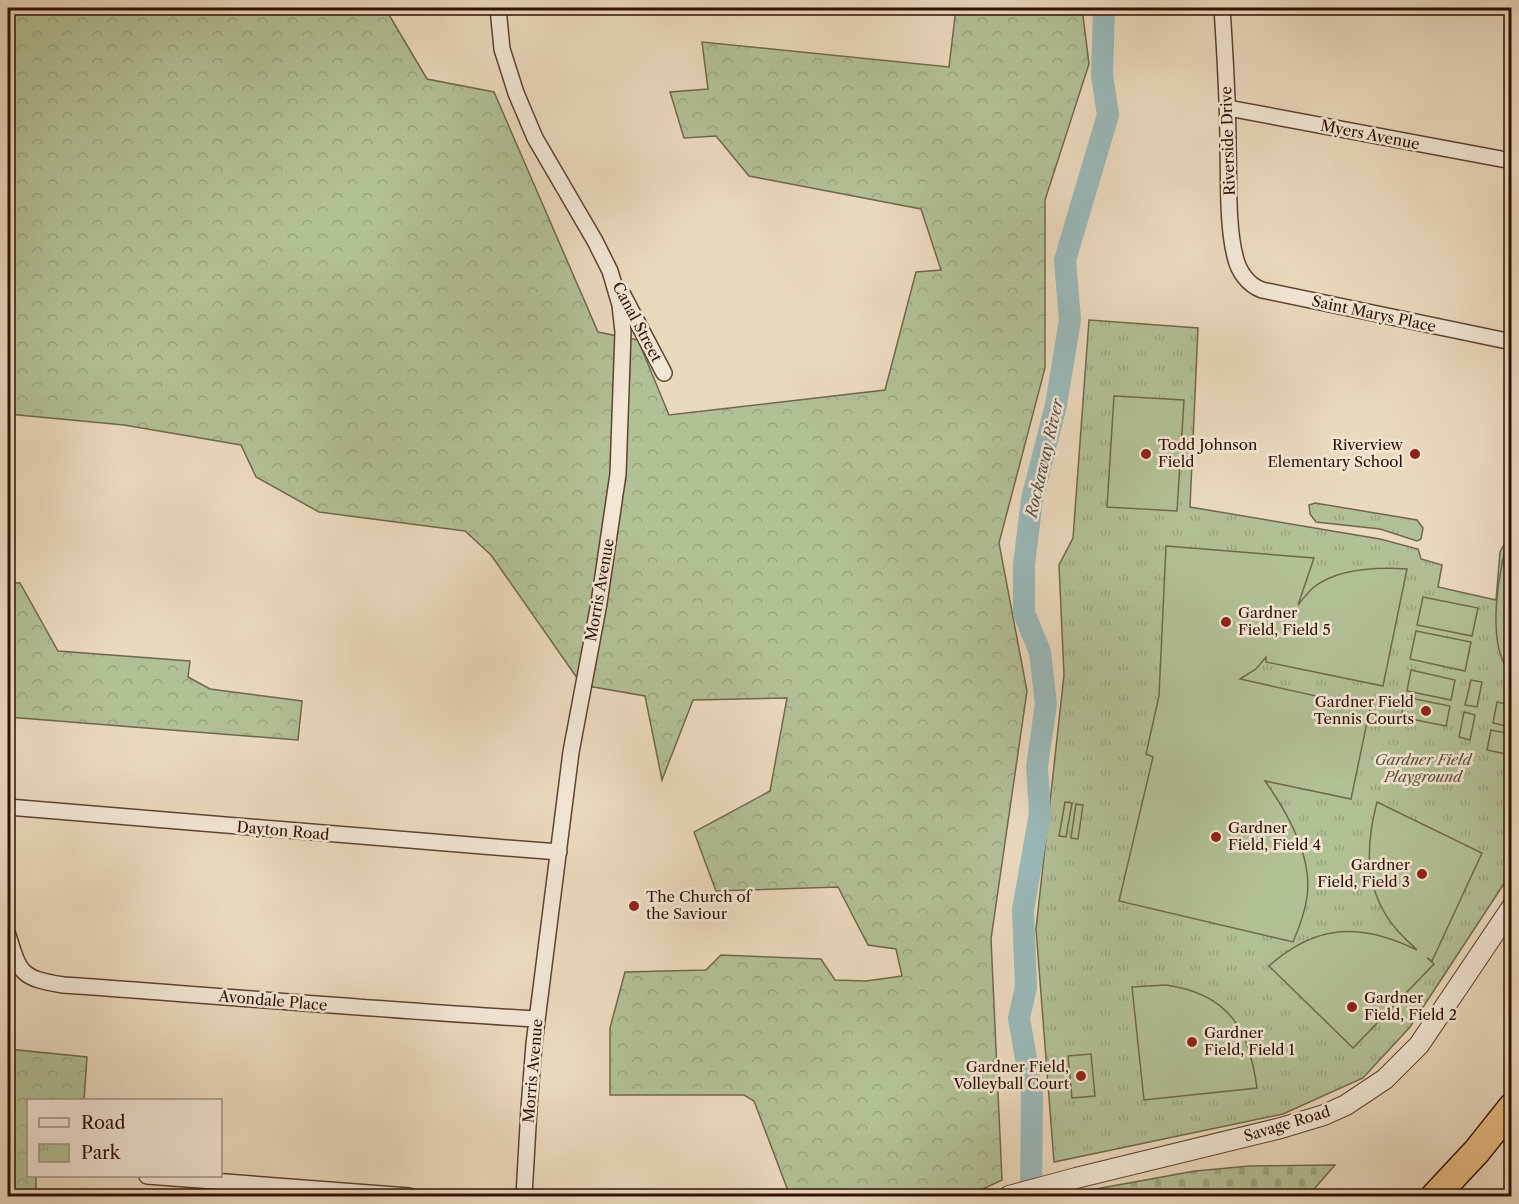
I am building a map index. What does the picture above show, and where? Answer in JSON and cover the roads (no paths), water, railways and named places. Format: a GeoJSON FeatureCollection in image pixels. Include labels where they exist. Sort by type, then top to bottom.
{"type":"FeatureCollection","features":[{"type":"Feature","properties":{"kind":"highway"},"geometry":{"type":"LineString","coordinates":[[1435,1197],[1477,1151],[1512,1107]]}},
{"type":"Feature","properties":{"kind":"street","name":"Morris Avenue"},"geometry":{"type":"LineString","coordinates":[[498,8],[502,50],[516,93],[535,138],[610,271],[620,305],[624,332],[618,474],[599,603],[575,729],[537,1019],[524,1197]]}},
{"type":"Feature","properties":{"kind":"street","name":"Riverside Drive"},"geometry":{"type":"LineString","coordinates":[[1222,8],[1233,246],[1235,258],[1242,273]]}},
{"type":"Feature","properties":{"kind":"street","name":"Myers Avenue"},"geometry":{"type":"LineString","coordinates":[[1228,108],[1512,161]]}},
{"type":"Feature","properties":{"kind":"street","name":"Canal Street"},"geometry":{"type":"LineString","coordinates":[[610,271],[664,373]]}},
{"type":"Feature","properties":{"kind":"street","name":"Saint Marys Place"},"geometry":{"type":"LineString","coordinates":[[1242,273],[1252,285],[1262,290],[1512,342]]}},
{"type":"Feature","properties":{"kind":"street","name":"Dayton Road"},"geometry":{"type":"LineString","coordinates":[[8,807],[194,822],[262,830],[559,852]]}},
{"type":"Feature","properties":{"kind":"street","name":"Savage Road"},"geometry":{"type":"LineString","coordinates":[[1009,1197],[1076,1178],[1281,1128],[1324,1115],[1366,1093],[1385,1079],[1419,1045],[1512,907]]}},
{"type":"Feature","properties":{"kind":"street","name":"Avondale Place"},"geometry":{"type":"LineString","coordinates":[[8,935],[17,963],[25,975],[38,981],[63,985],[301,1001],[354,1008],[537,1019]]}},
{"type":"Feature","properties":{"kind":"street"},"geometry":{"type":"LineString","coordinates":[[159,1177],[409,1197]]}},
{"type":"Feature","properties":{"kind":"waterway","name":"Rockaway River"},"geometry":{"type":"LineString","coordinates":[[1031,1196],[1032,1094],[1019,1018],[1026,987],[1023,910],[1040,813],[1037,767],[1046,704],[1040,652],[1024,613],[1024,565],[1032,499],[1056,405],[1070,320],[1065,260],[1108,115],[1102,75],[1104,8]]}},
{"type":"Feature","properties":{"kind":"place","name":"Todd Johnson Field"},"geometry":{"type":"Point","coordinates":[1146,454]}},
{"type":"Feature","properties":{"kind":"place","name":"Riverview Elementary School"},"geometry":{"type":"Point","coordinates":[1415,454]}},
{"type":"Feature","properties":{"kind":"place","name":"Gardner Field, Field 5"},"geometry":{"type":"Point","coordinates":[1226,622]}},
{"type":"Feature","properties":{"kind":"place","name":"Gardner Field Tennis Courts"},"geometry":{"type":"Point","coordinates":[1426,711]}},
{"type":"Feature","properties":{"kind":"place","name":"Gardner Field, Field 4"},"geometry":{"type":"Point","coordinates":[1216,837]}},
{"type":"Feature","properties":{"kind":"place","name":"Gardner Field, Field 3"},"geometry":{"type":"Point","coordinates":[1422,874]}},
{"type":"Feature","properties":{"kind":"place","name":"The Church of the Saviour"},"geometry":{"type":"Point","coordinates":[634,906]}},
{"type":"Feature","properties":{"kind":"place","name":"Gardner Field, Field 2"},"geometry":{"type":"Point","coordinates":[1352,1007]}},
{"type":"Feature","properties":{"kind":"place","name":"Gardner Field, Field 1"},"geometry":{"type":"Point","coordinates":[1192,1042]}},
{"type":"Feature","properties":{"kind":"place","name":"Gardner Field, Volleyball Court"},"geometry":{"type":"Point","coordinates":[1081,1076]}},
{"type":"Feature","properties":{"kind":"park label","name":"Gardner Field Playground"},"geometry":{"type":"Point","coordinates":[1423,768]}}]}
